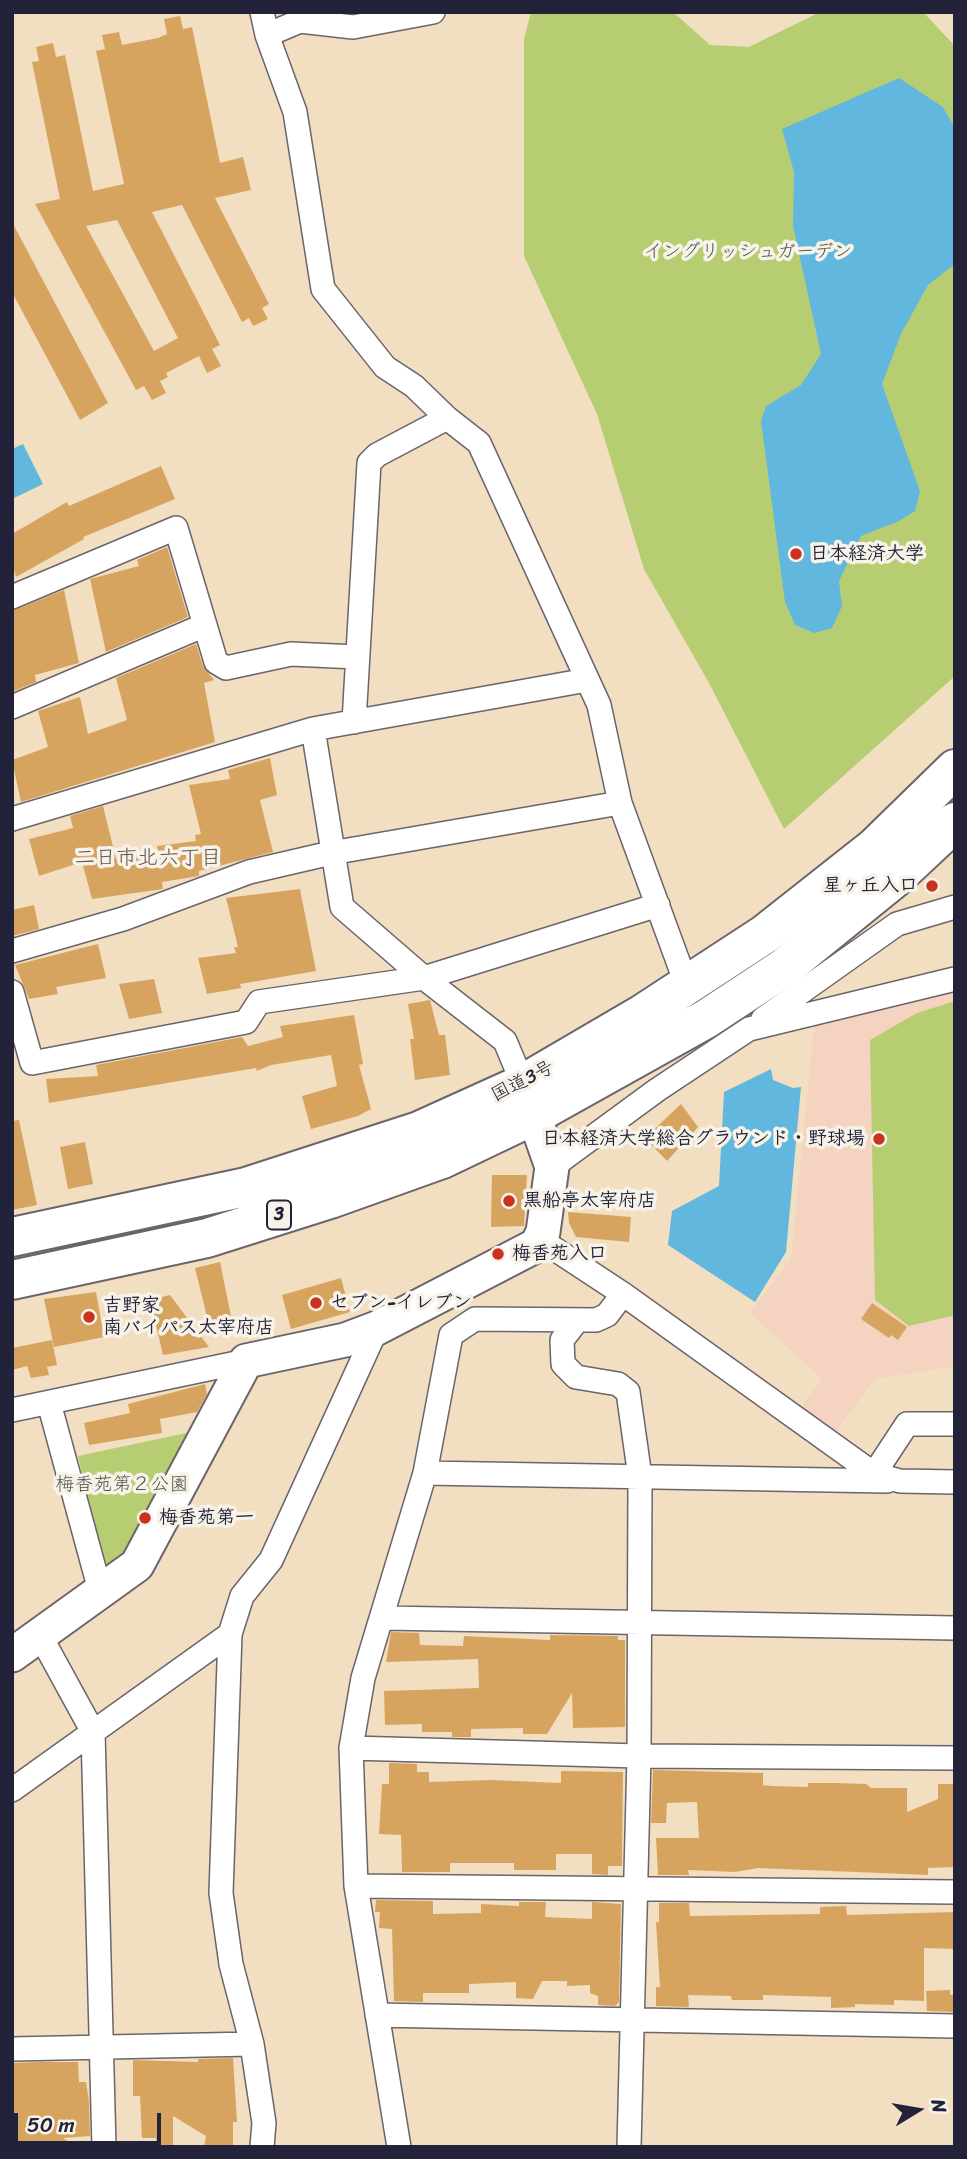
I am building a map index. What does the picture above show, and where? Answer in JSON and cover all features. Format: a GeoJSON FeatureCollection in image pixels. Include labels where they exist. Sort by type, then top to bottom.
{"type":"FeatureCollection","features":[{"type":"Feature","properties":{"kind":"highway","name":"国道3号"},"geometry":{"type":"LineString","coordinates":[[12,1280],[207,1238],[330,1199],[442,1159],[765,934],[874,848],[955,769]]}},
{"type":"Feature","properties":{"kind":"highway","name":"国道3号"},"geometry":{"type":"LineString","coordinates":[[12,1237],[246,1187],[419,1131],[529,1099],[706,1019],[785,967],[896,877],[955,822]]}},
{"type":"Feature","properties":{"kind":"street"},"geometry":{"type":"LineString","coordinates":[[262,12],[267,35],[295,112],[323,289],[385,367],[415,386],[447,418],[480,443],[599,705],[620,803],[687,986]]}},
{"type":"Feature","properties":{"kind":"street"},"geometry":{"type":"LineString","coordinates":[[267,35],[300,21],[353,27],[433,12]]}},
{"type":"Feature","properties":{"kind":"street"},"geometry":{"type":"LineString","coordinates":[[354,722],[369,463],[377,455],[447,418]]}},
{"type":"Feature","properties":{"kind":"street"},"geometry":{"type":"LineString","coordinates":[[12,597],[176,528],[216,662],[226,668],[291,654],[357,657]]}},
{"type":"Feature","properties":{"kind":"street"},"geometry":{"type":"LineString","coordinates":[[12,707],[205,625]]}},
{"type":"Feature","properties":{"kind":"street"},"geometry":{"type":"LineString","coordinates":[[12,819],[313,729],[587,680]]}},
{"type":"Feature","properties":{"kind":"street"},"geometry":{"type":"LineString","coordinates":[[12,1410],[345,1340],[377,1328],[533,1249],[541,1240],[552,1167],[529,1099],[505,1041],[424,978],[342,907],[331,853],[313,729]]}},
{"type":"Feature","properties":{"kind":"street"},"geometry":{"type":"LineString","coordinates":[[12,951],[123,919],[249,872],[331,853],[620,803]]}},
{"type":"Feature","properties":{"kind":"street"},"geometry":{"type":"LineString","coordinates":[[12,992],[32,1063],[246,1022],[259,1002],[424,978],[658,905]]}},
{"type":"Feature","properties":{"kind":"street"},"geometry":{"type":"LineString","coordinates":[[552,1167],[657,1090],[749,1029],[897,924],[955,907]]}},
{"type":"Feature","properties":{"kind":"street"},"geometry":{"type":"LineString","coordinates":[[749,1029],[955,979]]}},
{"type":"Feature","properties":{"kind":"street"},"geometry":{"type":"LineString","coordinates":[[541,1240],[623,1294],[874,1474],[900,1481]]}},
{"type":"Feature","properties":{"kind":"street"},"geometry":{"type":"LineString","coordinates":[[399,2147],[356,1886],[351,1748],[363,1678],[384,1618],[425,1473],[452,1335],[475,1319],[576,1322],[602,1319],[623,1294]]}},
{"type":"Feature","properties":{"kind":"street"},"geometry":{"type":"LineString","coordinates":[[576,1322],[562,1340],[564,1364],[576,1377],[618,1384],[628,1392],[640,1477],[639,1756],[629,2147]]}},
{"type":"Feature","properties":{"kind":"street"},"geometry":{"type":"LineString","coordinates":[[262,2147],[264,2123],[252,2044],[231,1964],[221,1894],[230,1634],[242,1596],[271,1560],[377,1328]]}},
{"type":"Feature","properties":{"kind":"street"},"geometry":{"type":"LineString","coordinates":[[12,1655],[101,1594],[137,1565],[246,1361]]}},
{"type":"Feature","properties":{"kind":"street"},"geometry":{"type":"LineString","coordinates":[[49,1403],[101,1594]]}},
{"type":"Feature","properties":{"kind":"street"},"geometry":{"type":"LineString","coordinates":[[874,1474],[907,1424],[955,1424]]}},
{"type":"Feature","properties":{"kind":"street"},"geometry":{"type":"LineString","coordinates":[[425,1473],[955,1482]]}},
{"type":"Feature","properties":{"kind":"street"},"geometry":{"type":"LineString","coordinates":[[384,1618],[955,1628]]}},
{"type":"Feature","properties":{"kind":"street"},"geometry":{"type":"LineString","coordinates":[[12,1790],[230,1634]]}},
{"type":"Feature","properties":{"kind":"street"},"geometry":{"type":"LineString","coordinates":[[41,1637],[93,1732],[99,2045],[104,2147]]}},
{"type":"Feature","properties":{"kind":"street"},"geometry":{"type":"LineString","coordinates":[[351,1748],[639,1756],[955,1758]]}},
{"type":"Feature","properties":{"kind":"street"},"geometry":{"type":"LineString","coordinates":[[356,1886],[955,1892]]}},
{"type":"Feature","properties":{"kind":"street"},"geometry":{"type":"LineString","coordinates":[[377,2015],[955,2026]]}},
{"type":"Feature","properties":{"kind":"street"},"geometry":{"type":"LineString","coordinates":[[12,2049],[99,2045],[252,2044]]}},
{"type":"Feature","properties":{"kind":"shaded area","name":"日本経済大学総合グラウンド・野球場"},"geometry":{"type":"Polygon","coordinates":[[[955,986],[955,1366],[875,1379],[834,1433],[801,1408],[821,1378],[750,1313],[791,1259],[815,1020],[955,986]]]}},
{"type":"Feature","properties":{"kind":"green space","name":"イングリッシュガーデン"},"geometry":{"type":"Polygon","coordinates":[[[531,12],[673,12],[710,45],[749,47],[820,12],[923,12],[955,46],[955,676],[784,829],[709,683],[644,569],[597,414],[524,256],[524,39],[531,12]]]}},
{"type":"Feature","properties":{"kind":"green space"},"geometry":{"type":"Polygon","coordinates":[[[955,1001],[955,1315],[909,1326],[875,1300],[870,1040],[917,1013],[955,1001]]]}},
{"type":"Feature","properties":{"kind":"green space","name":"梅香苑第２公園"},"geometry":{"type":"Polygon","coordinates":[[[191,1432],[117,1569],[104,1569],[78,1456],[191,1432]]]}},
{"type":"Feature","properties":{"kind":"water"},"geometry":{"type":"Polygon","coordinates":[[[899,78],[943,107],[955,128],[955,264],[928,285],[901,334],[882,384],[920,491],[915,511],[899,521],[861,536],[839,581],[842,606],[832,628],[814,633],[795,625],[785,602],[761,421],[766,406],[801,385],[821,354],[793,226],[794,172],[782,129],[899,78]]]}},
{"type":"Feature","properties":{"kind":"water"},"geometry":{"type":"Polygon","coordinates":[[[23,444],[43,484],[12,499],[12,449],[23,444]]]}},
{"type":"Feature","properties":{"kind":"water"},"geometry":{"type":"Polygon","coordinates":[[[771,1069],[773,1080],[793,1088],[801,1087],[786,1252],[755,1302],[668,1245],[672,1211],[719,1186],[724,1092],[771,1069]]]}},
{"type":"Feature","properties":{"kind":"building"},"geometry":{"type":"Polygon","coordinates":[[[180,16],[183,29],[192,27],[220,163],[243,157],[251,190],[215,198],[269,304],[262,308],[268,319],[253,326],[249,318],[242,322],[182,205],[152,212],[220,345],[212,349],[221,366],[207,373],[199,356],[166,373],[168,377],[160,381],[166,393],[152,400],[144,386],[136,390],[35,204],[60,199],[32,62],[39,61],[36,47],[53,43],[56,57],[65,55],[93,191],[124,184],[96,51],[105,49],[102,35],[119,32],[122,45],[167,34],[164,19],[180,16]],[[117,220],[86,226],[154,351],[178,338],[117,220]]]}},
{"type":"Feature","properties":{"kind":"building"},"geometry":{"type":"Polygon","coordinates":[[[12,222],[108,403],[80,420],[12,292],[12,222]]]}},
{"type":"Feature","properties":{"kind":"building"},"geometry":{"type":"Polygon","coordinates":[[[161,466],[175,499],[83,537],[84,539],[16,577],[12,563],[12,534],[67,502],[69,506],[161,466]]]}},
{"type":"Feature","properties":{"kind":"building"},"geometry":{"type":"Polygon","coordinates":[[[167,547],[188,617],[106,652],[90,579],[139,566],[137,560],[167,547]]]}},
{"type":"Feature","properties":{"kind":"building"},"geometry":{"type":"Polygon","coordinates":[[[64,590],[79,663],[35,675],[36,682],[12,692],[12,611],[64,590]]]}},
{"type":"Feature","properties":{"kind":"building"},"geometry":{"type":"Polygon","coordinates":[[[196,644],[203,666],[214,680],[204,683],[215,742],[21,802],[12,760],[48,747],[38,711],[80,697],[88,734],[127,720],[116,678],[196,644]]]}},
{"type":"Feature","properties":{"kind":"building"},"geometry":{"type":"Polygon","coordinates":[[[270,758],[277,795],[260,800],[273,852],[199,871],[199,876],[162,882],[163,889],[92,899],[82,862],[39,876],[29,839],[73,828],[70,816],[103,806],[116,859],[159,854],[157,846],[196,841],[195,835],[201,834],[189,785],[230,779],[228,770],[270,758]]]}},
{"type":"Feature","properties":{"kind":"building"},"geometry":{"type":"Polygon","coordinates":[[[300,889],[316,971],[240,984],[241,988],[207,994],[198,958],[236,953],[234,947],[238,947],[226,898],[300,889]]]}},
{"type":"Feature","properties":{"kind":"building"},"geometry":{"type":"Polygon","coordinates":[[[34,905],[39,929],[12,936],[12,910],[34,905]]]}},
{"type":"Feature","properties":{"kind":"building"},"geometry":{"type":"Polygon","coordinates":[[[98,944],[106,978],[56,987],[58,994],[29,999],[15,965],[98,944]]]}},
{"type":"Feature","properties":{"kind":"building"},"geometry":{"type":"Polygon","coordinates":[[[154,979],[162,1013],[129,1019],[119,984],[154,979]]]}},
{"type":"Feature","properties":{"kind":"building"},"geometry":{"type":"Polygon","coordinates":[[[430,1000],[439,1035],[445,1035],[450,1075],[415,1080],[410,1039],[414,1039],[408,1004],[430,1000]]]}},
{"type":"Feature","properties":{"kind":"building"},"geometry":{"type":"Polygon","coordinates":[[[354,1015],[363,1064],[359,1065],[371,1109],[358,1116],[311,1129],[302,1096],[337,1086],[331,1055],[271,1065],[257,1071],[256,1068],[49,1103],[46,1079],[98,1076],[96,1065],[242,1037],[248,1046],[283,1037],[280,1026],[354,1015]]]}},
{"type":"Feature","properties":{"kind":"building"},"geometry":{"type":"Polygon","coordinates":[[[681,1104],[698,1127],[667,1161],[645,1138],[681,1104]]]}},
{"type":"Feature","properties":{"kind":"building"},"geometry":{"type":"Polygon","coordinates":[[[19,1120],[37,1205],[12,1210],[12,1121],[19,1120]]]}},
{"type":"Feature","properties":{"kind":"building"},"geometry":{"type":"Polygon","coordinates":[[[85,1142],[93,1184],[68,1189],[60,1147],[85,1142]]]}},
{"type":"Feature","properties":{"kind":"building","name":"黒船亭太宰府店"},"geometry":{"type":"Polygon","coordinates":[[[492,1175],[527,1175],[524,1226],[491,1227],[492,1175]]]}},
{"type":"Feature","properties":{"kind":"building"},"geometry":{"type":"Polygon","coordinates":[[[568,1212],[631,1217],[629,1242],[576,1237],[569,1223],[568,1212]]]}},
{"type":"Feature","properties":{"kind":"building"},"geometry":{"type":"Polygon","coordinates":[[[220,1262],[231,1316],[208,1321],[195,1268],[220,1262]]]}},
{"type":"Feature","properties":{"kind":"building","name":"セブン-イレブン"},"geometry":{"type":"Polygon","coordinates":[[[341,1278],[350,1312],[291,1329],[282,1295],[341,1278]]]}},
{"type":"Feature","properties":{"kind":"building"},"geometry":{"type":"Polygon","coordinates":[[[96,1292],[104,1337],[54,1347],[44,1299],[96,1292]]]}},
{"type":"Feature","properties":{"kind":"building"},"geometry":{"type":"Polygon","coordinates":[[[170,1295],[209,1347],[163,1355],[150,1300],[170,1295]]]}},
{"type":"Feature","properties":{"kind":"building"},"geometry":{"type":"Polygon","coordinates":[[[872,1303],[907,1327],[898,1340],[891,1335],[889,1338],[861,1319],[872,1303]]]}},
{"type":"Feature","properties":{"kind":"building"},"geometry":{"type":"Polygon","coordinates":[[[52,1340],[57,1365],[47,1367],[49,1375],[31,1378],[27,1366],[12,1370],[12,1348],[52,1340]]]}},
{"type":"Feature","properties":{"kind":"building"},"geometry":{"type":"Polygon","coordinates":[[[205,1384],[207,1394],[197,1412],[160,1419],[162,1433],[89,1445],[84,1423],[130,1413],[128,1404],[205,1384]]]}},
{"type":"Feature","properties":{"kind":"building"},"geometry":{"type":"Polygon","coordinates":[[[391,1632],[419,1633],[420,1645],[463,1646],[464,1636],[550,1640],[550,1635],[618,1636],[618,1640],[625,1640],[625,1727],[573,1728],[572,1693],[547,1734],[523,1734],[523,1728],[471,1729],[471,1737],[452,1737],[452,1732],[422,1732],[422,1724],[385,1725],[384,1691],[479,1688],[478,1659],[386,1662],[391,1632]]]}},
{"type":"Feature","properties":{"kind":"building"},"geometry":{"type":"Polygon","coordinates":[[[389,1763],[417,1764],[417,1772],[429,1772],[429,1782],[490,1780],[561,1783],[561,1771],[623,1772],[622,1866],[608,1866],[608,1875],[592,1874],[592,1854],[556,1854],[556,1870],[514,1870],[514,1863],[450,1863],[450,1872],[402,1872],[401,1835],[379,1834],[382,1784],[389,1784],[389,1763]]]}},
{"type":"Feature","properties":{"kind":"building"},"geometry":{"type":"Polygon","coordinates":[[[653,1770],[763,1773],[763,1785],[771,1786],[808,1787],[808,1783],[837,1783],[866,1784],[871,1788],[907,1788],[907,1812],[938,1799],[938,1784],[955,1784],[955,1867],[928,1868],[928,1875],[758,1868],[735,1872],[688,1870],[689,1875],[658,1875],[656,1838],[699,1838],[697,1802],[667,1803],[666,1823],[651,1823],[653,1770]]]}},
{"type":"Feature","properties":{"kind":"building"},"geometry":{"type":"Polygon","coordinates":[[[376,1900],[433,1901],[433,1914],[481,1913],[481,1904],[519,1906],[519,1902],[546,1902],[545,1917],[592,1919],[592,1902],[621,1904],[619,2002],[615,2006],[598,2005],[598,1996],[590,1993],[590,1985],[567,1986],[567,1981],[542,1981],[533,1999],[516,1998],[516,1982],[469,1984],[469,1993],[423,1993],[423,2002],[394,2001],[392,1929],[379,1928],[380,1912],[375,1912],[376,1900]]]}},
{"type":"Feature","properties":{"kind":"building"},"geometry":{"type":"Polygon","coordinates":[[[659,1903],[689,1903],[690,1916],[820,1914],[820,1907],[846,1906],[847,1915],[955,1912],[955,1949],[924,1948],[924,2001],[894,2000],[894,2005],[855,2004],[855,2007],[831,2008],[831,1997],[763,1995],[763,2000],[732,2000],[731,1996],[688,1995],[689,2007],[656,2006],[656,1987],[660,1987],[656,1922],[659,1922],[659,1903]]]}},
{"type":"Feature","properties":{"kind":"building"},"geometry":{"type":"Polygon","coordinates":[[[950,1990],[950,1995],[955,1995],[955,2012],[927,2011],[926,1991],[950,1990]]]}},
{"type":"Feature","properties":{"kind":"building"},"geometry":{"type":"Polygon","coordinates":[[[233,2058],[237,2122],[233,2122],[233,2147],[204,2147],[206,2136],[173,2116],[173,2147],[156,2147],[156,2138],[142,2138],[140,2096],[133,2096],[133,2060],[198,2062],[198,2059],[233,2058]]]}},
{"type":"Feature","properties":{"kind":"building"},"geometry":{"type":"Polygon","coordinates":[[[78,2062],[79,2082],[86,2082],[90,2136],[63,2138],[76,2147],[12,2147],[12,2063],[78,2062]]]}},
{"type":"Feature","properties":{"kind":"place","name":"日本経済大学"},"geometry":{"type":"Point","coordinates":[796,554]}},
{"type":"Feature","properties":{"kind":"place","name":"星ヶ丘入口"},"geometry":{"type":"Point","coordinates":[932,886]}},
{"type":"Feature","properties":{"kind":"place","name":"日本経済大学総合グラウンド・野球場"},"geometry":{"type":"Point","coordinates":[879,1139]}},
{"type":"Feature","properties":{"kind":"place","name":"黒船亭太宰府店"},"geometry":{"type":"Point","coordinates":[509,1201]}},
{"type":"Feature","properties":{"kind":"place","name":"梅香苑入口"},"geometry":{"type":"Point","coordinates":[498,1254]}},
{"type":"Feature","properties":{"kind":"place","name":"セブン-イレブン"},"geometry":{"type":"Point","coordinates":[316,1303]}},
{"type":"Feature","properties":{"kind":"place","name":"吉野家 南バイパス太宰府店"},"geometry":{"type":"Point","coordinates":[89,1317]}},
{"type":"Feature","properties":{"kind":"place","name":"梅香苑第一"},"geometry":{"type":"Point","coordinates":[145,1518]}},
{"type":"Feature","properties":{"kind":"district","name":"二日市北六丁目"},"geometry":{"type":"Point","coordinates":[148,859]}}]}
